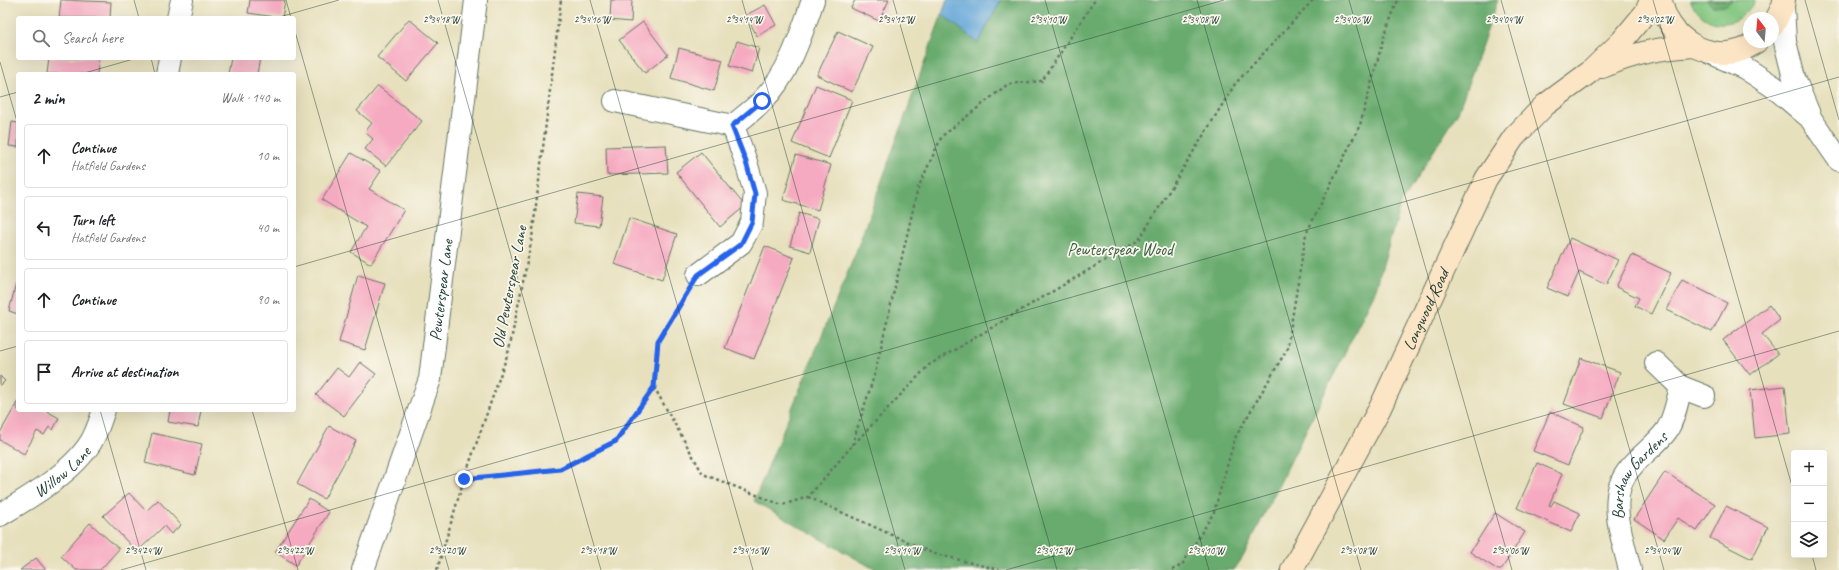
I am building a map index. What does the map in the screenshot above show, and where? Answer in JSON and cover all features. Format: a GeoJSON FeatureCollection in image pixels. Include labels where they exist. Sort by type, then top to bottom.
{"type":"FeatureCollection","features":[{"type":"Feature","properties":{"kind":"street"},"geometry":{"type":"LineString","coordinates":[[178,16],[182,0]]}},
{"type":"Feature","properties":{"kind":"street","name":"Pewterspear Lane"},"geometry":{"type":"LineString","coordinates":[[363,570],[430,379],[476,0]]}},
{"type":"Feature","properties":{"kind":"street"},"geometry":{"type":"LineString","coordinates":[[732,126],[762,101],[781,76],[797,46],[813,0]]}},
{"type":"Feature","properties":{"kind":"street","name":"Longwood Road"},"geometry":{"type":"LineString","coordinates":[[1292,570],[1380,408],[1486,179],[1514,136],[1545,105],[1590,72],[1621,42],[1646,12],[1651,0]]}},
{"type":"Feature","properties":{"kind":"street"},"geometry":{"type":"LineString","coordinates":[[1661,0],[1667,20],[1679,35],[1701,49],[1745,68],[1774,87],[1811,118]]}},
{"type":"Feature","properties":{"kind":"street"},"geometry":{"type":"LineString","coordinates":[[1779,13],[1784,2]]}},
{"type":"Feature","properties":{"kind":"street"},"geometry":{"type":"LineString","coordinates":[[1784,2],[1785,42],[1794,78],[1811,118],[1839,160]]}},
{"type":"Feature","properties":{"kind":"street","name":"Longwood Road"},"geometry":{"type":"LineString","coordinates":[[1590,72],[1628,56],[1664,48],[1701,49],[1721,53],[1743,50],[1746,48]]}},
{"type":"Feature","properties":{"kind":"street"},"geometry":{"type":"LineString","coordinates":[[167,72],[170,60]]}},
{"type":"Feature","properties":{"kind":"street"},"geometry":{"type":"LineString","coordinates":[[615,101],[732,126]]}},
{"type":"Feature","properties":{"kind":"street"},"geometry":{"type":"LineString","coordinates":[[698,275],[741,244],[752,222],[755,194],[746,162],[732,126]]}},
{"type":"Feature","properties":{"kind":"street"},"geometry":{"type":"LineString","coordinates":[[1656,362],[1681,387],[1704,396]]}},
{"type":"Feature","properties":{"kind":"street","name":"Barshaw Gardens"},"geometry":{"type":"LineString","coordinates":[[1630,570],[1619,521],[1618,504],[1620,487],[1627,472],[1667,430],[1674,414],[1681,387]]}},
{"type":"Feature","properties":{"kind":"street","name":"Willow Lane"},"geometry":{"type":"LineString","coordinates":[[0,515],[28,498],[78,457],[91,442],[99,426],[103,412]]}},
{"type":"Feature","properties":{"kind":"path","name":"Old Pewterspear Lane"},"geometry":{"type":"LineString","coordinates":[[437,570],[464,479],[509,350],[532,238],[561,0]]}},
{"type":"Feature","properties":{"kind":"path"},"geometry":{"type":"LineString","coordinates":[[852,447],[875,373],[918,188],[942,136],[1008,84],[1042,81],[1095,0]]}},
{"type":"Feature","properties":{"kind":"path"},"geometry":{"type":"LineString","coordinates":[[654,387],[703,474],[782,505],[808,497],[852,447],[929,365],[1139,240],[1235,84],[1313,0]]}},
{"type":"Feature","properties":{"kind":"path"},"geometry":{"type":"LineString","coordinates":[[1172,570],[1182,565],[1214,512],[1235,438],[1288,349],[1306,234],[1360,125],[1384,36],[1398,0]]}},
{"type":"Feature","properties":{"kind":"path"},"geometry":{"type":"LineString","coordinates":[[464,479],[560,469],[616,441],[654,387],[658,341],[698,275]]}},
{"type":"Feature","properties":{"kind":"path"},"geometry":{"type":"LineString","coordinates":[[808,497],[932,552],[1000,570]]}},
{"type":"Feature","properties":{"kind":"green space","name":"Pewterspear Wood"},"geometry":{"type":"Polygon","coordinates":[[[1001,0],[1498,0],[1458,112],[1400,205],[1375,292],[1243,557],[1234,570],[876,570],[754,501],[856,252],[942,14],[978,43],[1001,0]]]}},
{"type":"Feature","properties":{"kind":"green space"},"geometry":{"type":"Polygon","coordinates":[[[1690,0],[1755,0],[1748,10],[1743,12],[1743,14],[1740,17],[1731,22],[1713,22],[1704,18],[1696,10],[1690,0]]]}},
{"type":"Feature","properties":{"kind":"green space"},"geometry":{"type":"Polygon","coordinates":[[[1706,0],[1732,0],[1723,6],[1712,6],[1706,0]]]}},
{"type":"Feature","properties":{"kind":"water"},"geometry":{"type":"Polygon","coordinates":[[[947,0],[1001,0],[978,43],[942,14],[947,0]]]}},
{"type":"Feature","properties":{"kind":"building"},"geometry":{"type":"Polygon","coordinates":[[[61,0],[111,2],[110,16],[59,16],[61,0]]]}},
{"type":"Feature","properties":{"kind":"building"},"geometry":{"type":"Polygon","coordinates":[[[250,0],[285,0],[282,16],[268,16],[248,13],[250,0]]]}},
{"type":"Feature","properties":{"kind":"building"},"geometry":{"type":"Polygon","coordinates":[[[611,0],[632,0],[631,22],[610,20],[611,0]]]}},
{"type":"Feature","properties":{"kind":"building"},"geometry":{"type":"Polygon","coordinates":[[[855,0],[889,0],[879,21],[851,8],[855,0]]]}},
{"type":"Feature","properties":{"kind":"building"},"geometry":{"type":"Polygon","coordinates":[[[765,5],[776,25],[757,36],[746,15],[765,5]]]}},
{"type":"Feature","properties":{"kind":"building"},"geometry":{"type":"Polygon","coordinates":[[[409,19],[438,43],[406,81],[377,57],[409,19]]]}},
{"type":"Feature","properties":{"kind":"building"},"geometry":{"type":"Polygon","coordinates":[[[643,22],[668,55],[645,73],[619,40],[643,22]]]}},
{"type":"Feature","properties":{"kind":"building"},"geometry":{"type":"Polygon","coordinates":[[[838,31],[873,47],[852,92],[817,75],[838,31]]]}},
{"type":"Feature","properties":{"kind":"building"},"geometry":{"type":"Polygon","coordinates":[[[737,41],[759,48],[752,73],[729,66],[737,41]]]}},
{"type":"Feature","properties":{"kind":"building"},"geometry":{"type":"Polygon","coordinates":[[[679,48],[723,60],[714,91],[671,78],[679,48]]]}},
{"type":"Feature","properties":{"kind":"building"},"geometry":{"type":"Polygon","coordinates":[[[49,60],[99,60],[97,72],[47,72],[49,60]]]}},
{"type":"Feature","properties":{"kind":"building"},"geometry":{"type":"Polygon","coordinates":[[[231,60],[260,60],[257,72],[228,72],[231,60]]]}},
{"type":"Feature","properties":{"kind":"building"},"geometry":{"type":"Polygon","coordinates":[[[816,85],[852,100],[829,158],[792,143],[816,85]]]}},
{"type":"Feature","properties":{"kind":"building"},"geometry":{"type":"Polygon","coordinates":[[[378,86],[422,121],[386,166],[365,149],[373,139],[365,132],[372,123],[357,111],[378,86]]]}},
{"type":"Feature","properties":{"kind":"building"},"geometry":{"type":"Polygon","coordinates":[[[12,122],[16,123],[16,147],[9,146],[12,122]]]}},
{"type":"Feature","properties":{"kind":"building"},"geometry":{"type":"Polygon","coordinates":[[[666,145],[668,173],[607,175],[606,147],[666,145]]]}},
{"type":"Feature","properties":{"kind":"building"},"geometry":{"type":"Polygon","coordinates":[[[701,152],[745,206],[720,227],[676,172],[701,152]]]}},
{"type":"Feature","properties":{"kind":"building"},"geometry":{"type":"Polygon","coordinates":[[[351,153],[381,171],[369,189],[404,210],[371,264],[351,252],[366,227],[322,200],[351,153]]]}},
{"type":"Feature","properties":{"kind":"building"},"geometry":{"type":"Polygon","coordinates":[[[796,155],[831,165],[818,210],[783,200],[796,155]]]}},
{"type":"Feature","properties":{"kind":"building"},"geometry":{"type":"Polygon","coordinates":[[[578,194],[603,197],[599,226],[574,223],[578,194]]]}},
{"type":"Feature","properties":{"kind":"building"},"geometry":{"type":"Polygon","coordinates":[[[799,213],[819,219],[810,252],[790,246],[799,213]]]}},
{"type":"Feature","properties":{"kind":"building"},"geometry":{"type":"Polygon","coordinates":[[[629,218],[677,234],[662,280],[614,264],[629,218]]]}},
{"type":"Feature","properties":{"kind":"building"},"geometry":{"type":"Polygon","coordinates":[[[1570,238],[1618,260],[1606,285],[1579,272],[1568,297],[1547,288],[1570,238]]]}},
{"type":"Feature","properties":{"kind":"building"},"geometry":{"type":"Polygon","coordinates":[[[765,246],[794,258],[754,359],[725,348],[765,246]]]}},
{"type":"Feature","properties":{"kind":"building"},"geometry":{"type":"Polygon","coordinates":[[[1632,255],[1671,273],[1651,314],[1635,306],[1639,298],[1616,287],[1632,255]]]}},
{"type":"Feature","properties":{"kind":"building"},"geometry":{"type":"Polygon","coordinates":[[[358,275],[385,283],[365,350],[339,342],[358,275]]]}},
{"type":"Feature","properties":{"kind":"building"},"geometry":{"type":"Polygon","coordinates":[[[1682,280],[1727,303],[1712,332],[1667,310],[1682,280]]]}},
{"type":"Feature","properties":{"kind":"building"},"geometry":{"type":"Polygon","coordinates":[[[16,284],[16,313],[9,311],[16,284]]]}},
{"type":"Feature","properties":{"kind":"building"},"geometry":{"type":"Polygon","coordinates":[[[1769,305],[1780,320],[1762,334],[1778,354],[1750,375],[1723,340],[1769,305]]]}},
{"type":"Feature","properties":{"kind":"building"},"geometry":{"type":"Polygon","coordinates":[[[1581,358],[1620,372],[1603,418],[1564,404],[1581,358]]]}},
{"type":"Feature","properties":{"kind":"building"},"geometry":{"type":"Polygon","coordinates":[[[360,362],[376,374],[344,416],[316,395],[337,368],[349,377],[360,362]]]}},
{"type":"Feature","properties":{"kind":"building"},"geometry":{"type":"Polygon","coordinates":[[[0,376],[5,381],[0,386],[0,376]]]}},
{"type":"Feature","properties":{"kind":"building"},"geometry":{"type":"Polygon","coordinates":[[[1785,386],[1790,434],[1755,438],[1750,390],[1785,386]]]}},
{"type":"Feature","properties":{"kind":"building"},"geometry":{"type":"Polygon","coordinates":[[[16,405],[16,412],[48,412],[59,418],[53,430],[49,427],[44,435],[37,431],[24,454],[0,440],[0,433],[16,405]]]}},
{"type":"Feature","properties":{"kind":"building"},"geometry":{"type":"Polygon","coordinates":[[[170,412],[201,412],[198,427],[168,422],[170,412]]]}},
{"type":"Feature","properties":{"kind":"building"},"geometry":{"type":"Polygon","coordinates":[[[1550,412],[1584,427],[1568,465],[1533,451],[1550,412]]]}},
{"type":"Feature","properties":{"kind":"building"},"geometry":{"type":"Polygon","coordinates":[[[329,426],[356,441],[324,499],[297,484],[329,426]]]}},
{"type":"Feature","properties":{"kind":"building"},"geometry":{"type":"Polygon","coordinates":[[[152,433],[202,444],[195,475],[145,463],[152,433]]]}},
{"type":"Feature","properties":{"kind":"building"},"geometry":{"type":"Polygon","coordinates":[[[1537,463],[1562,474],[1549,505],[1551,506],[1554,501],[1580,513],[1571,532],[1517,508],[1537,463]]]}},
{"type":"Feature","properties":{"kind":"building"},"geometry":{"type":"Polygon","coordinates":[[[1665,472],[1715,504],[1697,531],[1678,518],[1664,539],[1634,519],[1665,472]]]}},
{"type":"Feature","properties":{"kind":"building"},"geometry":{"type":"Polygon","coordinates":[[[129,493],[146,511],[158,500],[181,525],[171,534],[164,526],[137,552],[103,516],[129,493]]]}},
{"type":"Feature","properties":{"kind":"building"},"geometry":{"type":"Polygon","coordinates":[[[309,499],[329,512],[296,565],[275,552],[309,499]]]}},
{"type":"Feature","properties":{"kind":"building"},"geometry":{"type":"Polygon","coordinates":[[[1726,506],[1768,527],[1752,559],[1710,538],[1726,506]]]}},
{"type":"Feature","properties":{"kind":"building"},"geometry":{"type":"Polygon","coordinates":[[[1495,513],[1525,532],[1501,570],[1498,570],[1470,552],[1495,513]]]}},
{"type":"Feature","properties":{"kind":"building"},"geometry":{"type":"Polygon","coordinates":[[[90,523],[119,549],[100,570],[76,570],[61,556],[90,523]]]}},
{"type":"Feature","properties":{"kind":"building"},"geometry":{"type":"Polygon","coordinates":[[[36,558],[46,570],[20,570],[36,558]]]}},
{"type":"Feature","properties":{"kind":"route"},"geometry":{"type":"LineString","coordinates":[[464,479],[560,469],[616,441],[654,387],[658,341],[698,275],[741,244],[752,222],[755,194],[746,162],[732,126],[762,101]]}}]}
